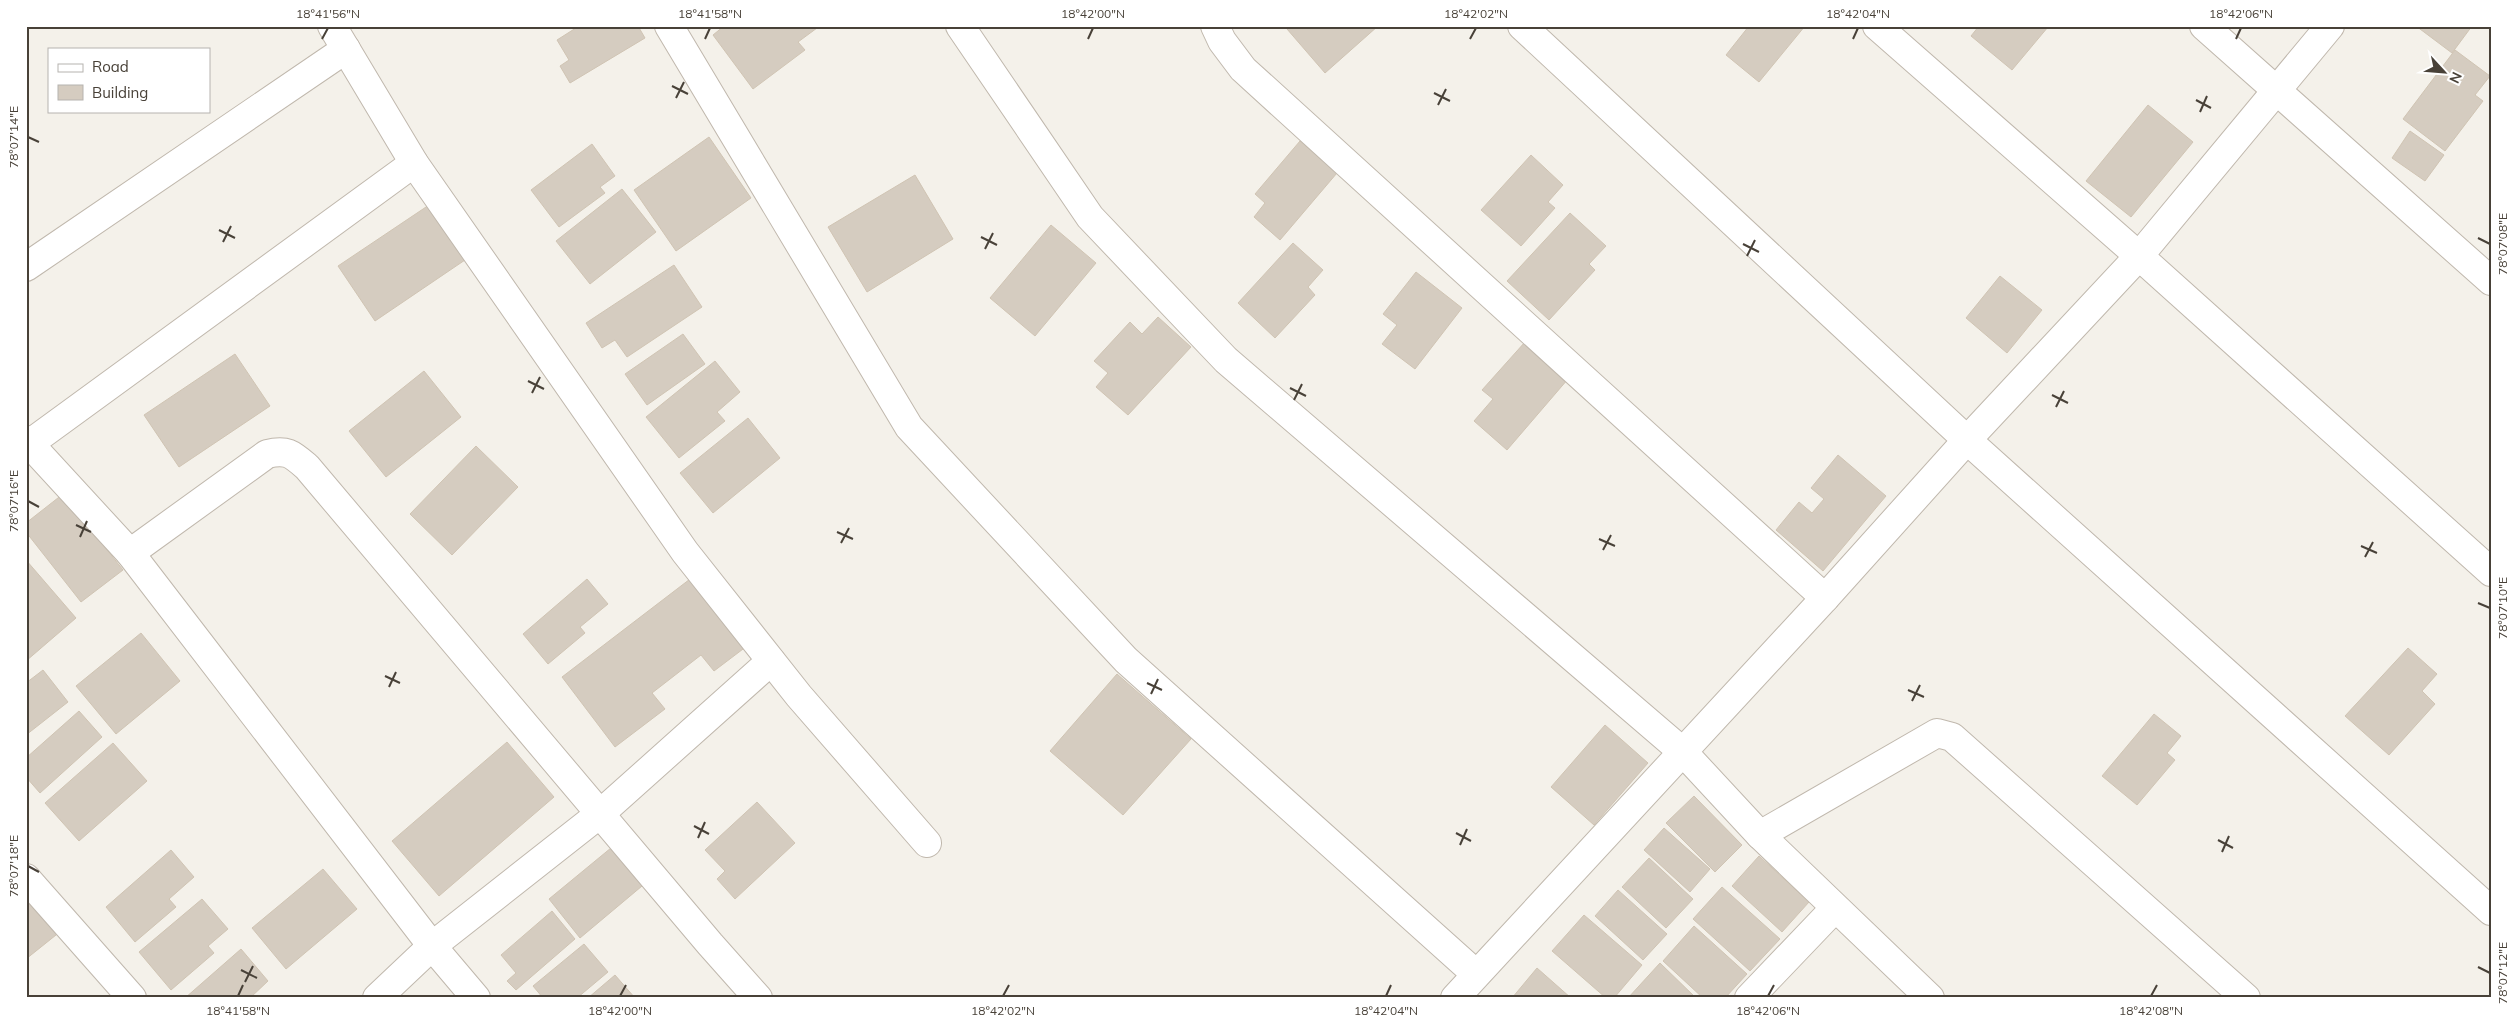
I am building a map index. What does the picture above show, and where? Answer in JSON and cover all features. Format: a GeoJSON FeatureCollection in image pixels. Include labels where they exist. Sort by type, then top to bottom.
{"type":"FeatureCollection","features":[{"type":"Feature","properties":{"kind":"street"},"geometry":{"type":"LineString","coordinates":[[332,26],[414,163],[685,552],[799,696],[927,843]]}},
{"type":"Feature","properties":{"kind":"street"},"geometry":{"type":"LineString","coordinates":[[669,26],[909,427],[1126,660],[1476,974]]}},
{"type":"Feature","properties":{"kind":"street"},"geometry":{"type":"LineString","coordinates":[[960,26],[1090,218],[1204,339],[1226,360],[1684,752],[1760,835],[1930,998]]}},
{"type":"Feature","properties":{"kind":"street"},"geometry":{"type":"LineString","coordinates":[[1215,26],[1222,41],[1243,69],[1825,598]]}},
{"type":"Feature","properties":{"kind":"street"},"geometry":{"type":"LineString","coordinates":[[1522,26],[1967,440],[2491,911]]}},
{"type":"Feature","properties":{"kind":"street"},"geometry":{"type":"LineString","coordinates":[[1877,26],[2139,256],[2491,572]]}},
{"type":"Feature","properties":{"kind":"street"},"geometry":{"type":"LineString","coordinates":[[2204,26],[2276,92],[2491,281]]}},
{"type":"Feature","properties":{"kind":"street"},"geometry":{"type":"LineString","coordinates":[[1456,998],[1476,974],[1684,752],[1967,440],[2139,256],[2330,26]]}},
{"type":"Feature","properties":{"kind":"street"},"geometry":{"type":"LineString","coordinates":[[26,267],[346,49]]}},
{"type":"Feature","properties":{"kind":"street"},"geometry":{"type":"LineString","coordinates":[[414,163],[28,442],[130,553],[432,946],[476,998]]}},
{"type":"Feature","properties":{"kind":"street"},"geometry":{"type":"LineString","coordinates":[[130,553],[268,454],[281,450],[294,455],[758,998]]}},
{"type":"Feature","properties":{"kind":"street"},"geometry":{"type":"LineString","coordinates":[[377,998],[432,946],[600,813],[771,661]]}},
{"type":"Feature","properties":{"kind":"street"},"geometry":{"type":"LineString","coordinates":[[1760,835],[1936,733],[1952,737],[2246,998]]}},
{"type":"Feature","properties":{"kind":"street"},"geometry":{"type":"LineString","coordinates":[[26,878],[132,998]]}},
{"type":"Feature","properties":{"kind":"street"},"geometry":{"type":"LineString","coordinates":[[1748,998],[1835,908]]}},
{"type":"Feature","properties":{"kind":"building"},"geometry":{"type":"Polygon","coordinates":[[[579,26],[638,26],[645,38],[570,83],[560,66],[569,60],[557,40],[579,26]]]}},
{"type":"Feature","properties":{"kind":"building"},"geometry":{"type":"Polygon","coordinates":[[[724,26],[815,26],[817,28],[798,42],[805,50],[753,89],[713,35],[724,26]]]}},
{"type":"Feature","properties":{"kind":"building"},"geometry":{"type":"Polygon","coordinates":[[[1291,26],[1378,26],[1325,73],[1287,29],[1291,26]]]}},
{"type":"Feature","properties":{"kind":"building"},"geometry":{"type":"Polygon","coordinates":[[[1749,26],[1805,26],[1759,82],[1726,55],[1749,26]]]}},
{"type":"Feature","properties":{"kind":"building"},"geometry":{"type":"Polygon","coordinates":[[[1979,26],[2048,27],[2012,70],[1971,36],[1979,26]]]}},
{"type":"Feature","properties":{"kind":"building"},"geometry":{"type":"Polygon","coordinates":[[[2416,26],[2472,26],[2452,53],[2416,26]]]}},
{"type":"Feature","properties":{"kind":"building"},"geometry":{"type":"Polygon","coordinates":[[[2455,50],[2490,76],[2475,95],[2483,101],[2445,151],[2403,119],[2455,50]]]}},
{"type":"Feature","properties":{"kind":"building"},"geometry":{"type":"Polygon","coordinates":[[[2148,105],[2193,142],[2131,217],[2086,181],[2148,105]]]}},
{"type":"Feature","properties":{"kind":"building"},"geometry":{"type":"Polygon","coordinates":[[[2410,131],[2444,155],[2425,181],[2392,158],[2410,131]]]}},
{"type":"Feature","properties":{"kind":"building"},"geometry":{"type":"Polygon","coordinates":[[[709,137],[751,198],[676,251],[634,190],[709,137]]]}},
{"type":"Feature","properties":{"kind":"building"},"geometry":{"type":"Polygon","coordinates":[[[1300,141],[1337,173],[1280,240],[1254,217],[1265,203],[1255,194],[1300,141]]]}},
{"type":"Feature","properties":{"kind":"building"},"geometry":{"type":"Polygon","coordinates":[[[592,144],[615,176],[600,187],[605,193],[559,227],[531,190],[592,144]]]}},
{"type":"Feature","properties":{"kind":"building"},"geometry":{"type":"Polygon","coordinates":[[[1531,155],[1563,185],[1548,202],[1555,208],[1521,246],[1481,210],[1531,155]]]}},
{"type":"Feature","properties":{"kind":"building"},"geometry":{"type":"Polygon","coordinates":[[[915,175],[953,239],[867,292],[828,227],[915,175]]]}},
{"type":"Feature","properties":{"kind":"building"},"geometry":{"type":"Polygon","coordinates":[[[622,189],[656,232],[590,284],[556,241],[622,189]]]}},
{"type":"Feature","properties":{"kind":"building"},"geometry":{"type":"Polygon","coordinates":[[[429,205],[465,260],[375,321],[338,266],[429,205]]]}},
{"type":"Feature","properties":{"kind":"building"},"geometry":{"type":"Polygon","coordinates":[[[1570,213],[1606,246],[1589,264],[1595,270],[1549,320],[1507,281],[1570,213]]]}},
{"type":"Feature","properties":{"kind":"building"},"geometry":{"type":"Polygon","coordinates":[[[1051,225],[1096,263],[1035,336],[990,298],[1051,225]]]}},
{"type":"Feature","properties":{"kind":"building"},"geometry":{"type":"Polygon","coordinates":[[[1293,243],[1323,270],[1308,287],[1315,295],[1275,338],[1238,303],[1293,243]]]}},
{"type":"Feature","properties":{"kind":"building"},"geometry":{"type":"Polygon","coordinates":[[[674,265],[702,307],[627,357],[615,340],[602,348],[586,323],[674,265]]]}},
{"type":"Feature","properties":{"kind":"building"},"geometry":{"type":"Polygon","coordinates":[[[1416,272],[1462,308],[1415,369],[1382,344],[1397,325],[1383,314],[1416,272]]]}},
{"type":"Feature","properties":{"kind":"building"},"geometry":{"type":"Polygon","coordinates":[[[2000,276],[2042,310],[2007,353],[1966,318],[2000,276]]]}},
{"type":"Feature","properties":{"kind":"building"},"geometry":{"type":"Polygon","coordinates":[[[1158,317],[1191,347],[1128,415],[1096,387],[1108,373],[1094,361],[1130,322],[1142,334],[1158,317]]]}},
{"type":"Feature","properties":{"kind":"building"},"geometry":{"type":"Polygon","coordinates":[[[683,334],[705,364],[647,405],[625,374],[683,334]]]}},
{"type":"Feature","properties":{"kind":"building"},"geometry":{"type":"Polygon","coordinates":[[[1525,342],[1568,379],[1507,450],[1474,421],[1493,399],[1482,390],[1525,342]]]}},
{"type":"Feature","properties":{"kind":"building"},"geometry":{"type":"Polygon","coordinates":[[[235,354],[270,406],[179,467],[144,415],[235,354]]]}},
{"type":"Feature","properties":{"kind":"building"},"geometry":{"type":"Polygon","coordinates":[[[715,361],[740,392],[717,412],[725,421],[679,458],[646,417],[715,361]]]}},
{"type":"Feature","properties":{"kind":"building"},"geometry":{"type":"Polygon","coordinates":[[[424,371],[461,417],[386,477],[349,431],[424,371]]]}},
{"type":"Feature","properties":{"kind":"building"},"geometry":{"type":"Polygon","coordinates":[[[748,418],[780,458],[713,513],[680,473],[748,418]]]}},
{"type":"Feature","properties":{"kind":"building"},"geometry":{"type":"Polygon","coordinates":[[[476,446],[518,487],[452,555],[410,514],[476,446]]]}},
{"type":"Feature","properties":{"kind":"building"},"geometry":{"type":"Polygon","coordinates":[[[1838,455],[1886,496],[1823,571],[1776,530],[1799,502],[1812,513],[1824,499],[1811,488],[1838,455]]]}},
{"type":"Feature","properties":{"kind":"building"},"geometry":{"type":"Polygon","coordinates":[[[63,494],[123,570],[81,602],[26,532],[26,523],[63,494]]]}},
{"type":"Feature","properties":{"kind":"building"},"geometry":{"type":"Polygon","coordinates":[[[26,560],[76,618],[26,661],[26,560]]]}},
{"type":"Feature","properties":{"kind":"building"},"geometry":{"type":"Polygon","coordinates":[[[694,576],[747,646],[714,671],[701,655],[652,693],[665,709],[615,747],[562,677],[694,576]]]}},
{"type":"Feature","properties":{"kind":"building"},"geometry":{"type":"Polygon","coordinates":[[[587,579],[608,604],[580,627],[585,633],[548,664],[523,634],[587,579]]]}},
{"type":"Feature","properties":{"kind":"building"},"geometry":{"type":"Polygon","coordinates":[[[141,633],[180,681],[116,734],[76,686],[141,633]]]}},
{"type":"Feature","properties":{"kind":"building"},"geometry":{"type":"Polygon","coordinates":[[[2408,648],[2437,674],[2422,691],[2435,704],[2389,755],[2345,716],[2408,648]]]}},
{"type":"Feature","properties":{"kind":"building"},"geometry":{"type":"Polygon","coordinates":[[[43,670],[68,702],[26,735],[26,683],[43,670]]]}},
{"type":"Feature","properties":{"kind":"building"},"geometry":{"type":"Polygon","coordinates":[[[1117,674],[1191,739],[1123,815],[1050,751],[1117,674]]]}},
{"type":"Feature","properties":{"kind":"building"},"geometry":{"type":"Polygon","coordinates":[[[79,711],[102,737],[40,793],[26,777],[26,758],[79,711]]]}},
{"type":"Feature","properties":{"kind":"building"},"geometry":{"type":"Polygon","coordinates":[[[2154,714],[2181,736],[2167,753],[2175,760],[2137,805],[2102,776],[2154,714]]]}},
{"type":"Feature","properties":{"kind":"building"},"geometry":{"type":"Polygon","coordinates":[[[1605,725],[1648,763],[1594,825],[1551,787],[1605,725]]]}},
{"type":"Feature","properties":{"kind":"building"},"geometry":{"type":"Polygon","coordinates":[[[507,742],[554,797],[439,896],[392,841],[507,742]]]}},
{"type":"Feature","properties":{"kind":"building"},"geometry":{"type":"Polygon","coordinates":[[[113,743],[147,781],[79,841],[45,803],[113,743]]]}},
{"type":"Feature","properties":{"kind":"building"},"geometry":{"type":"Polygon","coordinates":[[[1694,796],[1742,845],[1715,872],[1666,823],[1694,796]]]}},
{"type":"Feature","properties":{"kind":"building"},"geometry":{"type":"Polygon","coordinates":[[[757,802],[795,843],[735,899],[717,879],[725,871],[705,850],[757,802]]]}},
{"type":"Feature","properties":{"kind":"building"},"geometry":{"type":"Polygon","coordinates":[[[1664,828],[1710,869],[1690,892],[1644,850],[1664,828]]]}},
{"type":"Feature","properties":{"kind":"building"},"geometry":{"type":"Polygon","coordinates":[[[617,843],[648,881],[580,938],[549,899],[617,843]]]}},
{"type":"Feature","properties":{"kind":"building"},"geometry":{"type":"Polygon","coordinates":[[[171,850],[194,877],[169,899],[176,907],[135,942],[106,907],[171,850]]]}},
{"type":"Feature","properties":{"kind":"building"},"geometry":{"type":"Polygon","coordinates":[[[1759,856],[1809,902],[1782,932],[1732,886],[1759,856]]]}},
{"type":"Feature","properties":{"kind":"building"},"geometry":{"type":"Polygon","coordinates":[[[1649,858],[1693,899],[1666,928],[1622,887],[1649,858]]]}},
{"type":"Feature","properties":{"kind":"building"},"geometry":{"type":"Polygon","coordinates":[[[323,869],[357,909],[286,969],[252,928],[323,869]]]}},
{"type":"Feature","properties":{"kind":"building"},"geometry":{"type":"Polygon","coordinates":[[[1722,887],[1780,939],[1750,971],[1693,919],[1722,887]]]}},
{"type":"Feature","properties":{"kind":"building"},"geometry":{"type":"Polygon","coordinates":[[[1618,890],[1667,934],[1643,960],[1595,916],[1618,890]]]}},
{"type":"Feature","properties":{"kind":"building"},"geometry":{"type":"Polygon","coordinates":[[[39,893],[66,927],[26,959],[26,903],[39,893]]]}},
{"type":"Feature","properties":{"kind":"building"},"geometry":{"type":"Polygon","coordinates":[[[202,899],[228,929],[208,946],[214,953],[171,990],[139,952],[202,899]]]}},
{"type":"Feature","properties":{"kind":"building"},"geometry":{"type":"Polygon","coordinates":[[[552,911],[575,939],[516,990],[507,981],[516,973],[501,955],[552,911]]]}},
{"type":"Feature","properties":{"kind":"building"},"geometry":{"type":"Polygon","coordinates":[[[1584,915],[1642,965],[1614,998],[1606,998],[1552,951],[1584,915]]]}},
{"type":"Feature","properties":{"kind":"building"},"geometry":{"type":"Polygon","coordinates":[[[1694,926],[1747,974],[1725,998],[1703,998],[1663,961],[1694,926]]]}},
{"type":"Feature","properties":{"kind":"building"},"geometry":{"type":"Polygon","coordinates":[[[584,944],[608,972],[577,998],[543,998],[533,986],[584,944]]]}},
{"type":"Feature","properties":{"kind":"building"},"geometry":{"type":"Polygon","coordinates":[[[241,949],[268,981],[250,998],[185,998],[241,949]]]}},
{"type":"Feature","properties":{"kind":"building"},"geometry":{"type":"Polygon","coordinates":[[[1660,963],[1696,998],[1628,998],[1660,963]]]}},
{"type":"Feature","properties":{"kind":"building"},"geometry":{"type":"Polygon","coordinates":[[[1537,968],[1571,998],[1512,998],[1537,968]]]}},
{"type":"Feature","properties":{"kind":"building"},"geometry":{"type":"Polygon","coordinates":[[[615,975],[635,998],[588,998],[615,975]]]}}]}
